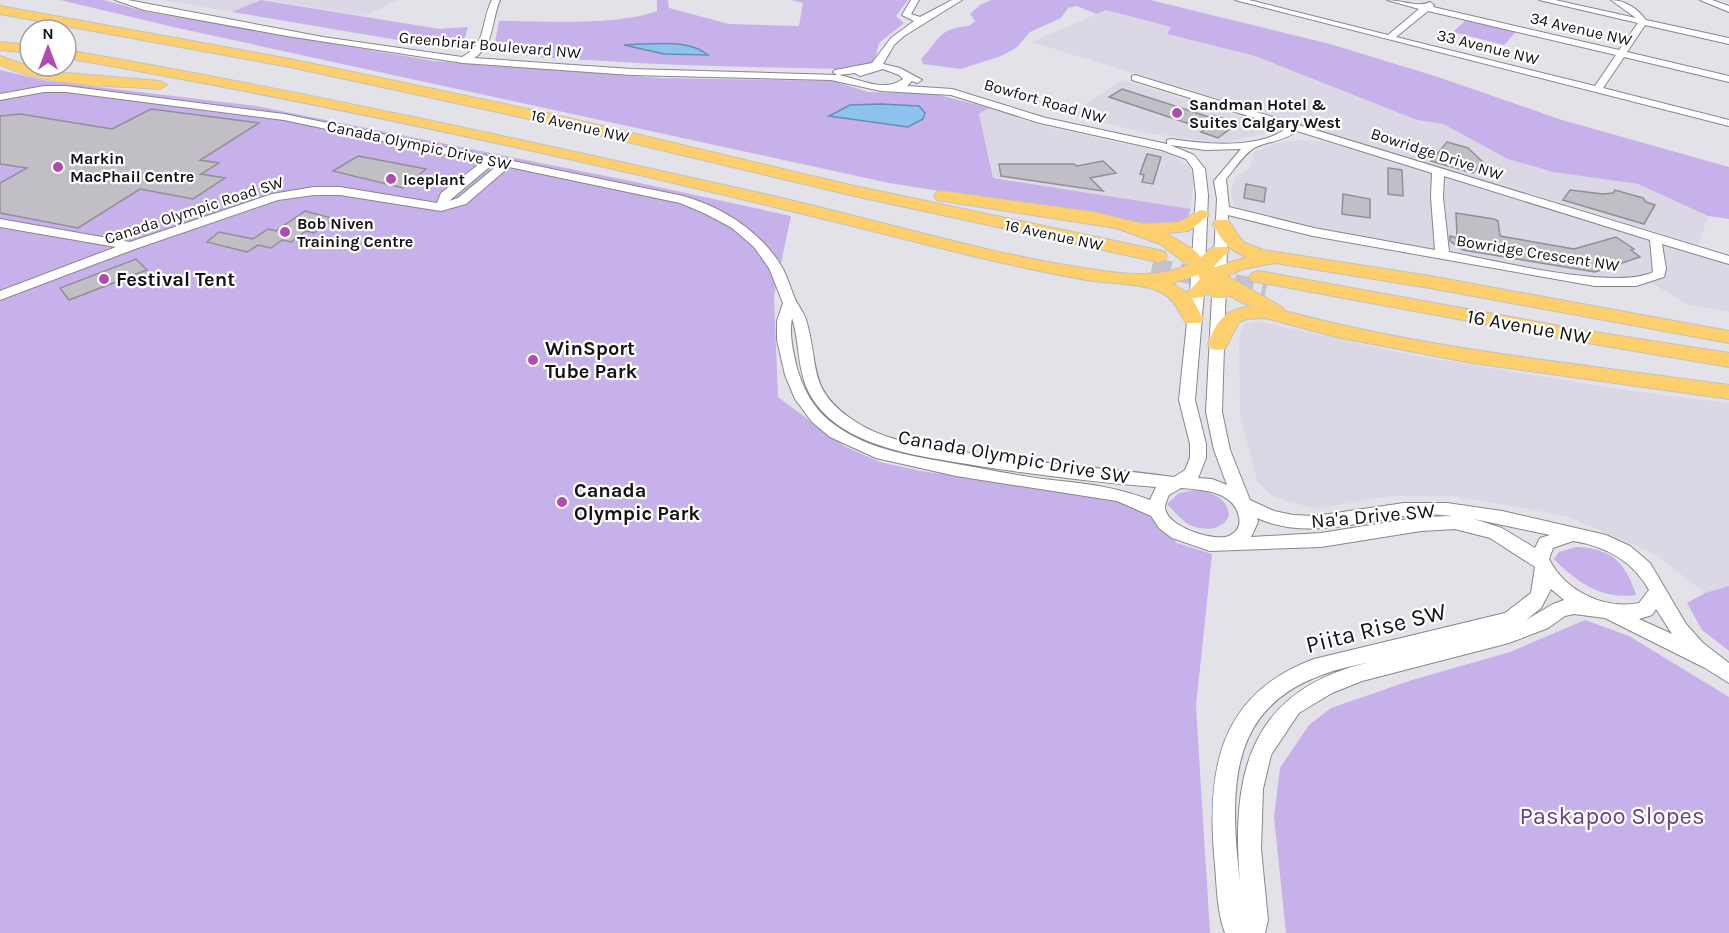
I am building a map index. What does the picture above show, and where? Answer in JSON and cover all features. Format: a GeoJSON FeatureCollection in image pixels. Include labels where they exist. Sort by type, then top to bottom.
{"type":"FeatureCollection","features":[{"type":"Feature","properties":{"kind":"highway"},"geometry":{"type":"LineString","coordinates":[[8,0],[159,30]]}},
{"type":"Feature","properties":{"kind":"highway"},"geometry":{"type":"LineString","coordinates":[[60,7],[277,56],[290,63]]}},
{"type":"Feature","properties":{"kind":"highway","name":"16 Avenue NW"},"geometry":{"type":"LineString","coordinates":[[0,10],[290,63],[543,117],[850,190],[1154,268]]}},
{"type":"Feature","properties":{"kind":"highway"},"geometry":{"type":"LineString","coordinates":[[78,56],[440,126],[869,224],[1015,260],[1162,286],[1174,290],[1185,300],[1193,319]]}},
{"type":"Feature","properties":{"kind":"highway"},"geometry":{"type":"LineString","coordinates":[[164,56],[266,76]]}},
{"type":"Feature","properties":{"kind":"highway"},"geometry":{"type":"LineString","coordinates":[[0,60],[25,71],[43,75],[215,91],[869,224]]}},
{"type":"Feature","properties":{"kind":"highway","name":"16 Avenue NW"},"geometry":{"type":"LineString","coordinates":[[370,96],[579,137],[1154,268]]}},
{"type":"Feature","properties":{"kind":"highway"},"geometry":{"type":"LineString","coordinates":[[543,117],[656,136],[879,184],[1134,226],[1176,229],[1191,223],[1200,215]]}},
{"type":"Feature","properties":{"kind":"highway"},"geometry":{"type":"LineString","coordinates":[[440,126],[518,136],[599,151],[778,190],[923,217]]}},
{"type":"Feature","properties":{"kind":"highway"},"geometry":{"type":"LineString","coordinates":[[1222,217],[1229,239],[1245,251],[1729,337]]}},
{"type":"Feature","properties":{"kind":"highway"},"geometry":{"type":"LineString","coordinates":[[1134,226],[1174,243],[1260,305],[1291,318]]}},
{"type":"Feature","properties":{"kind":"highway"},"geometry":{"type":"LineString","coordinates":[[1131,279],[1154,268],[1168,274],[1176,261],[1174,251],[1159,235]]}},
{"type":"Feature","properties":{"kind":"highway"},"geometry":{"type":"LineString","coordinates":[[1154,268],[1171,277],[1250,261],[1314,263]]}},
{"type":"Feature","properties":{"kind":"highway"},"geometry":{"type":"LineString","coordinates":[[1197,293],[1209,270]]}},
{"type":"Feature","properties":{"kind":"highway","name":"16 Avenue NW"},"geometry":{"type":"LineString","coordinates":[[1729,360],[1263,283],[1483,332],[1729,372]]}},
{"type":"Feature","properties":{"kind":"highway"},"geometry":{"type":"LineString","coordinates":[[1218,344],[1225,326],[1238,315],[1258,312],[1291,318],[1346,333],[1462,355],[1729,392]]}},
{"type":"Feature","properties":{"kind":"street","name":"Greenbriar Boulevard NW"},"geometry":{"type":"LineString","coordinates":[[118,0],[144,7],[383,50],[645,73],[834,77],[874,87],[890,88]]}},
{"type":"Feature","properties":{"kind":"street","name":"Greenbriar Boulevard NW"},"geometry":{"type":"LineString","coordinates":[[138,0],[467,57],[772,72],[835,72],[891,68],[907,74]]}},
{"type":"Feature","properties":{"kind":"street"},"geometry":{"type":"LineString","coordinates":[[467,57],[475,40],[481,7],[486,0]]}},
{"type":"Feature","properties":{"kind":"street"},"geometry":{"type":"LineString","coordinates":[[496,0],[491,9],[485,48],[488,51],[519,59]]}},
{"type":"Feature","properties":{"kind":"street"},"geometry":{"type":"LineString","coordinates":[[915,0],[906,15],[922,21]]}},
{"type":"Feature","properties":{"kind":"street"},"geometry":{"type":"LineString","coordinates":[[863,84],[858,76],[880,63],[892,41],[958,0]]}},
{"type":"Feature","properties":{"kind":"street","name":"33 Avenue NW"},"geometry":{"type":"LineString","coordinates":[[1239,0],[1729,123]]}},
{"type":"Feature","properties":{"kind":"street","name":"34 Avenue NW"},"geometry":{"type":"LineString","coordinates":[[1391,0],[1729,79]]}},
{"type":"Feature","properties":{"kind":"street"},"geometry":{"type":"LineString","coordinates":[[1389,38],[1435,0]]}},
{"type":"Feature","properties":{"kind":"street"},"geometry":{"type":"LineString","coordinates":[[1543,0],[1729,41]]}},
{"type":"Feature","properties":{"kind":"street"},"geometry":{"type":"LineString","coordinates":[[1615,0],[1638,15],[1644,22]]}},
{"type":"Feature","properties":{"kind":"street"},"geometry":{"type":"LineString","coordinates":[[1704,0],[1729,9]]}},
{"type":"Feature","properties":{"kind":"street"},"geometry":{"type":"LineString","coordinates":[[1597,90],[1644,22]]}},
{"type":"Feature","properties":{"kind":"street"},"geometry":{"type":"LineString","coordinates":[[890,88],[904,84],[908,80],[907,74],[896,57],[897,44],[908,30]]}},
{"type":"Feature","properties":{"kind":"street"},"geometry":{"type":"LineString","coordinates":[[467,57],[486,42]]}},
{"type":"Feature","properties":{"kind":"street","name":"Bowfort Road NW"},"geometry":{"type":"LineString","coordinates":[[907,74],[923,82],[970,91],[1066,121],[1148,138],[1208,147],[1252,143],[1276,138],[1287,134],[1295,127]]}},
{"type":"Feature","properties":{"kind":"street","name":"Bowridge Drive NW"},"geometry":{"type":"LineString","coordinates":[[1135,78],[1729,260]]}},
{"type":"Feature","properties":{"kind":"street","name":"Canada Olympic Drive SW"},"geometry":{"type":"LineString","coordinates":[[0,97],[57,88],[138,96],[284,117],[664,195],[695,204],[738,227],[763,249],[780,276],[790,303],[800,321],[806,374],[814,392],[829,410],[862,432],[904,447],[1012,466],[1176,483]]}},
{"type":"Feature","properties":{"kind":"street","name":"Bowfort Road NW"},"geometry":{"type":"LineString","coordinates":[[890,88],[919,88],[952,92],[1038,119],[1165,147],[1212,168],[1235,164]]}},
{"type":"Feature","properties":{"kind":"street"},"geometry":{"type":"LineString","coordinates":[[1276,138],[1341,141]]}},
{"type":"Feature","properties":{"kind":"street"},"geometry":{"type":"LineString","coordinates":[[1209,270],[1222,217],[1223,199],[1220,179],[1252,143]]}},
{"type":"Feature","properties":{"kind":"street"},"geometry":{"type":"LineString","coordinates":[[1197,293],[1187,400],[1198,444],[1198,458],[1192,474],[1158,496],[1156,511],[1168,525],[1185,536],[1204,543],[1224,544],[1238,540],[1247,532],[1250,519],[1222,450],[1214,412],[1218,344],[1200,215],[1202,195],[1200,173],[1192,159],[1192,150],[1208,147],[1230,152],[1235,164]]}},
{"type":"Feature","properties":{"kind":"street"},"geometry":{"type":"LineString","coordinates":[[441,207],[445,196],[490,161]]}},
{"type":"Feature","properties":{"kind":"street"},"geometry":{"type":"LineString","coordinates":[[441,207],[462,201],[506,164]]}},
{"type":"Feature","properties":{"kind":"street","name":"Bowridge Crescent NW"},"geometry":{"type":"LineString","coordinates":[[1438,172],[1438,213],[1441,250],[1444,255]]}},
{"type":"Feature","properties":{"kind":"street","name":"Canada Olympic Road SW"},"geometry":{"type":"LineString","coordinates":[[0,296],[131,246],[252,204],[294,194],[339,191],[441,207]]}},
{"type":"Feature","properties":{"kind":"street","name":"Bowridge Crescent NW"},"geometry":{"type":"LineString","coordinates":[[1222,217],[1243,213],[1313,232],[1595,282],[1648,281],[1659,274],[1660,266],[1653,246],[1657,238]]}},
{"type":"Feature","properties":{"kind":"street"},"geometry":{"type":"LineString","coordinates":[[0,223],[131,246]]}},
{"type":"Feature","properties":{"kind":"street"},"geometry":{"type":"LineString","coordinates":[[83,265],[92,258],[96,247],[86,238]]}},
{"type":"Feature","properties":{"kind":"street","name":"Canada Olympic Drive SW"},"geometry":{"type":"LineString","coordinates":[[790,303],[784,321],[789,366],[796,391],[820,421],[844,438],[870,451],[900,460],[1026,482],[1110,493],[1139,501],[1156,511]]}},
{"type":"Feature","properties":{"kind":"street"},"geometry":{"type":"LineString","coordinates":[[1176,483],[1213,485],[1244,503]]}},
{"type":"Feature","properties":{"kind":"street","name":"Na'a Drive SW"},"geometry":{"type":"LineString","coordinates":[[1244,503],[1268,517],[1301,523],[1340,521],[1428,508],[1468,512],[1603,540],[1632,556],[1650,575],[1659,591],[1658,594]]}},
{"type":"Feature","properties":{"kind":"street","name":"Na'a Drive SW"},"geometry":{"type":"LineString","coordinates":[[1224,544],[1351,536],[1420,523],[1455,524],[1489,530],[1511,542],[1542,567],[1557,586],[1598,609]]}},
{"type":"Feature","properties":{"kind":"street","name":"Piita Rise SW"},"geometry":{"type":"LineString","coordinates":[[1237,933],[1233,922],[1224,788],[1228,760],[1236,736],[1252,710],[1279,685],[1310,669],[1342,659],[1396,649],[1495,624],[1524,612],[1540,596],[1544,585],[1540,555],[1547,543],[1558,536],[1573,534]]}},
{"type":"Feature","properties":{"kind":"street"},"geometry":{"type":"LineString","coordinates":[[1658,594],[1671,621],[1687,640],[1710,661],[1729,674]]}},
{"type":"Feature","properties":{"kind":"street","name":"Piita Rise SW"},"geometry":{"type":"LineString","coordinates":[[1253,933],[1256,920],[1250,849],[1252,789],[1261,752],[1292,707],[1325,687],[1360,673],[1509,635],[1541,622],[1560,609],[1574,606],[1637,611],[1651,605],[1658,594]]}},
{"type":"Feature","properties":{"kind":"street"},"geometry":{"type":"LineString","coordinates":[[1598,609],[1710,661]]}},
{"type":"Feature","properties":{"kind":"shaded area"},"geometry":{"type":"Polygon","coordinates":[[[161,0],[261,0],[232,12],[161,0]]]}},
{"type":"Feature","properties":{"kind":"shaded area"},"geometry":{"type":"Polygon","coordinates":[[[270,0],[398,0],[366,16],[270,0]]]}},
{"type":"Feature","properties":{"kind":"shaded area"},"geometry":{"type":"Polygon","coordinates":[[[1106,10],[1172,27],[1168,34],[1255,56],[1417,120],[1443,124],[1508,159],[1553,172],[1638,184],[1708,216],[1699,245],[1031,42],[1106,10]]]}},
{"type":"Feature","properties":{"kind":"shaded area"},"geometry":{"type":"Polygon","coordinates":[[[1122,80],[1266,124],[1272,132],[1223,143],[1147,133],[1069,115],[1122,80]]]}},
{"type":"Feature","properties":{"kind":"shaded area"},"geometry":{"type":"Polygon","coordinates":[[[989,108],[1046,127],[1171,154],[1189,167],[1194,176],[1191,209],[993,177],[979,114],[989,108]]]}},
{"type":"Feature","properties":{"kind":"shaded area"},"geometry":{"type":"Polygon","coordinates":[[[1299,140],[1326,142],[1438,172],[1729,260],[1729,312],[1689,305],[1648,281],[1595,282],[1444,255],[1265,217],[1234,206],[1231,191],[1235,177],[1250,167],[1254,152],[1277,143],[1299,140]]]}},
{"type":"Feature","properties":{"kind":"shaded area"},"geometry":{"type":"Polygon","coordinates":[[[1256,321],[1411,355],[1624,390],[1729,403],[1729,586],[1705,593],[1655,554],[1566,516],[1454,496],[1391,496],[1315,509],[1272,496],[1257,481],[1240,415],[1239,337],[1244,325],[1256,321]]]}},
{"type":"Feature","properties":{"kind":"green space"},"geometry":{"type":"Polygon","coordinates":[[[60,0],[104,0],[147,12],[434,61],[661,78],[833,81],[868,92],[935,94],[989,108],[979,114],[993,178],[1191,209],[1187,219],[1179,224],[1151,227],[1085,214],[889,183],[182,29],[60,0]]]}},
{"type":"Feature","properties":{"kind":"green space"},"geometry":{"type":"Polygon","coordinates":[[[261,0],[440,29],[468,27],[462,47],[451,49],[232,12],[261,0]]]}},
{"type":"Feature","properties":{"kind":"green space"},"geometry":{"type":"Polygon","coordinates":[[[657,0],[668,0],[669,8],[729,24],[799,26],[803,3],[791,0],[908,0],[896,16],[904,23],[879,43],[875,59],[871,63],[838,69],[682,65],[553,58],[517,54],[494,47],[499,21],[580,22],[622,19],[657,11],[657,0]]]}},
{"type":"Feature","properties":{"kind":"green space"},"geometry":{"type":"Polygon","coordinates":[[[991,0],[1150,0],[1330,44],[1438,77],[1562,120],[1729,167],[1729,219],[1708,216],[1638,184],[1553,172],[1508,159],[1443,124],[1417,120],[1255,56],[1167,34],[1171,27],[1106,10],[1096,14],[1077,6],[1068,8],[1061,18],[1030,32],[1016,48],[1001,56],[961,69],[923,64],[921,59],[941,36],[952,29],[969,26],[975,21],[970,14],[980,5],[991,0]]]}},
{"type":"Feature","properties":{"kind":"green space"},"geometry":{"type":"Polygon","coordinates":[[[1466,20],[1516,32],[1504,45],[1453,32],[1466,20]]]}},
{"type":"Feature","properties":{"kind":"green space","name":"Canada Olympic Park"},"geometry":{"type":"Polygon","coordinates":[[[0,70],[18,74],[18,78],[35,78],[256,106],[626,180],[791,216],[774,296],[778,397],[844,446],[880,462],[921,471],[1114,498],[1133,505],[1149,515],[1177,543],[1212,554],[1196,706],[1210,933],[0,933],[0,70]]]}},
{"type":"Feature","properties":{"kind":"green space"},"geometry":{"type":"Polygon","coordinates":[[[1196,490],[1213,494],[1226,504],[1229,515],[1226,521],[1210,529],[1190,525],[1167,504],[1179,493],[1196,490]]]}},
{"type":"Feature","properties":{"kind":"green space"},"geometry":{"type":"Polygon","coordinates":[[[1576,547],[1599,550],[1616,559],[1627,574],[1636,595],[1612,595],[1591,588],[1571,575],[1554,559],[1559,552],[1576,547]]]}},
{"type":"Feature","properties":{"kind":"green space"},"geometry":{"type":"Polygon","coordinates":[[[1729,586],[1729,651],[1702,630],[1687,603],[1705,593],[1729,586]]]}},
{"type":"Feature","properties":{"kind":"green space","name":"Paskapoo Slopes"},"geometry":{"type":"Polygon","coordinates":[[[1585,620],[1629,636],[1729,697],[1729,933],[1286,933],[1274,817],[1280,768],[1309,725],[1331,708],[1412,680],[1510,652],[1585,620]]]}},
{"type":"Feature","properties":{"kind":"water"},"geometry":{"type":"Polygon","coordinates":[[[667,44],[693,47],[708,55],[664,54],[624,45],[667,44]]]}},
{"type":"Feature","properties":{"kind":"water"},"geometry":{"type":"Polygon","coordinates":[[[850,105],[919,106],[925,113],[923,119],[908,127],[829,116],[850,105]]]}},
{"type":"Feature","properties":{"kind":"building","name":"Sandman Hotel & Suites Calgary West"},"geometry":{"type":"Polygon","coordinates":[[[1122,89],[1209,117],[1212,115],[1238,123],[1218,138],[1201,132],[1205,129],[1109,97],[1122,89]]]}},
{"type":"Feature","properties":{"kind":"building","name":"Markin MacPhail Centre"},"geometry":{"type":"Polygon","coordinates":[[[151,109],[259,123],[200,160],[219,163],[201,174],[225,178],[193,199],[140,189],[78,228],[0,213],[0,183],[27,168],[0,164],[0,116],[20,114],[112,129],[151,109]]]}},
{"type":"Feature","properties":{"kind":"building"},"geometry":{"type":"Polygon","coordinates":[[[1447,142],[1468,148],[1488,167],[1478,167],[1473,173],[1431,161],[1447,142]]]}},
{"type":"Feature","properties":{"kind":"building"},"geometry":{"type":"Polygon","coordinates":[[[1147,154],[1161,157],[1153,184],[1142,182],[1144,175],[1140,174],[1147,154]]]}},
{"type":"Feature","properties":{"kind":"building","name":"Iceplant"},"geometry":{"type":"Polygon","coordinates":[[[358,156],[426,169],[403,188],[333,171],[358,156]]]}},
{"type":"Feature","properties":{"kind":"building"},"geometry":{"type":"Polygon","coordinates":[[[1103,161],[1116,173],[1090,178],[1103,191],[1001,176],[999,164],[1074,164],[1077,166],[1103,161]]]}},
{"type":"Feature","properties":{"kind":"building"},"geometry":{"type":"Polygon","coordinates":[[[1388,168],[1402,170],[1403,196],[1388,194],[1388,168]]]}},
{"type":"Feature","properties":{"kind":"building"},"geometry":{"type":"Polygon","coordinates":[[[1246,184],[1266,188],[1264,202],[1244,198],[1246,184]]]}},
{"type":"Feature","properties":{"kind":"building"},"geometry":{"type":"Polygon","coordinates":[[[1570,190],[1603,194],[1613,193],[1615,190],[1643,198],[1646,202],[1655,205],[1644,224],[1563,200],[1570,190]]]}},
{"type":"Feature","properties":{"kind":"building"},"geometry":{"type":"Polygon","coordinates":[[[1343,194],[1370,199],[1370,218],[1342,214],[1343,194]]]}},
{"type":"Feature","properties":{"kind":"building","name":"Bob Niven Training Centre"},"geometry":{"type":"Polygon","coordinates":[[[305,211],[335,219],[314,233],[306,231],[291,242],[282,240],[271,248],[258,245],[247,252],[207,242],[219,232],[253,239],[268,229],[276,231],[305,211]]]}},
{"type":"Feature","properties":{"kind":"building"},"geometry":{"type":"Polygon","coordinates":[[[1456,213],[1498,221],[1500,236],[1574,249],[1616,237],[1634,249],[1631,250],[1640,257],[1595,272],[1463,250],[1450,241],[1450,236],[1457,238],[1456,213]]]}},
{"type":"Feature","properties":{"kind":"building","name":"Festival Tent"},"geometry":{"type":"Polygon","coordinates":[[[136,259],[147,270],[69,300],[60,288],[136,259]]]}},
{"type":"Feature","properties":{"kind":"tunnel"},"geometry":{"type":"LineString","coordinates":[[1152,267],[1266,290]]}},
{"type":"Feature","properties":{"kind":"place","name":"Sandman Hotel & Suites Calgary West"},"geometry":{"type":"Point","coordinates":[1177,113]}},
{"type":"Feature","properties":{"kind":"place","name":"Markin MacPhail Centre"},"geometry":{"type":"Point","coordinates":[58,167]}},
{"type":"Feature","properties":{"kind":"place","name":"Iceplant"},"geometry":{"type":"Point","coordinates":[391,179]}},
{"type":"Feature","properties":{"kind":"place","name":"Bob Niven Training Centre"},"geometry":{"type":"Point","coordinates":[285,232]}},
{"type":"Feature","properties":{"kind":"place","name":"Festival Tent"},"geometry":{"type":"Point","coordinates":[104,279]}},
{"type":"Feature","properties":{"kind":"place","name":"WinSport Tube Park"},"geometry":{"type":"Point","coordinates":[533,360]}},
{"type":"Feature","properties":{"kind":"place","name":"Canada Olympic Park"},"geometry":{"type":"Point","coordinates":[562,502]}}]}
